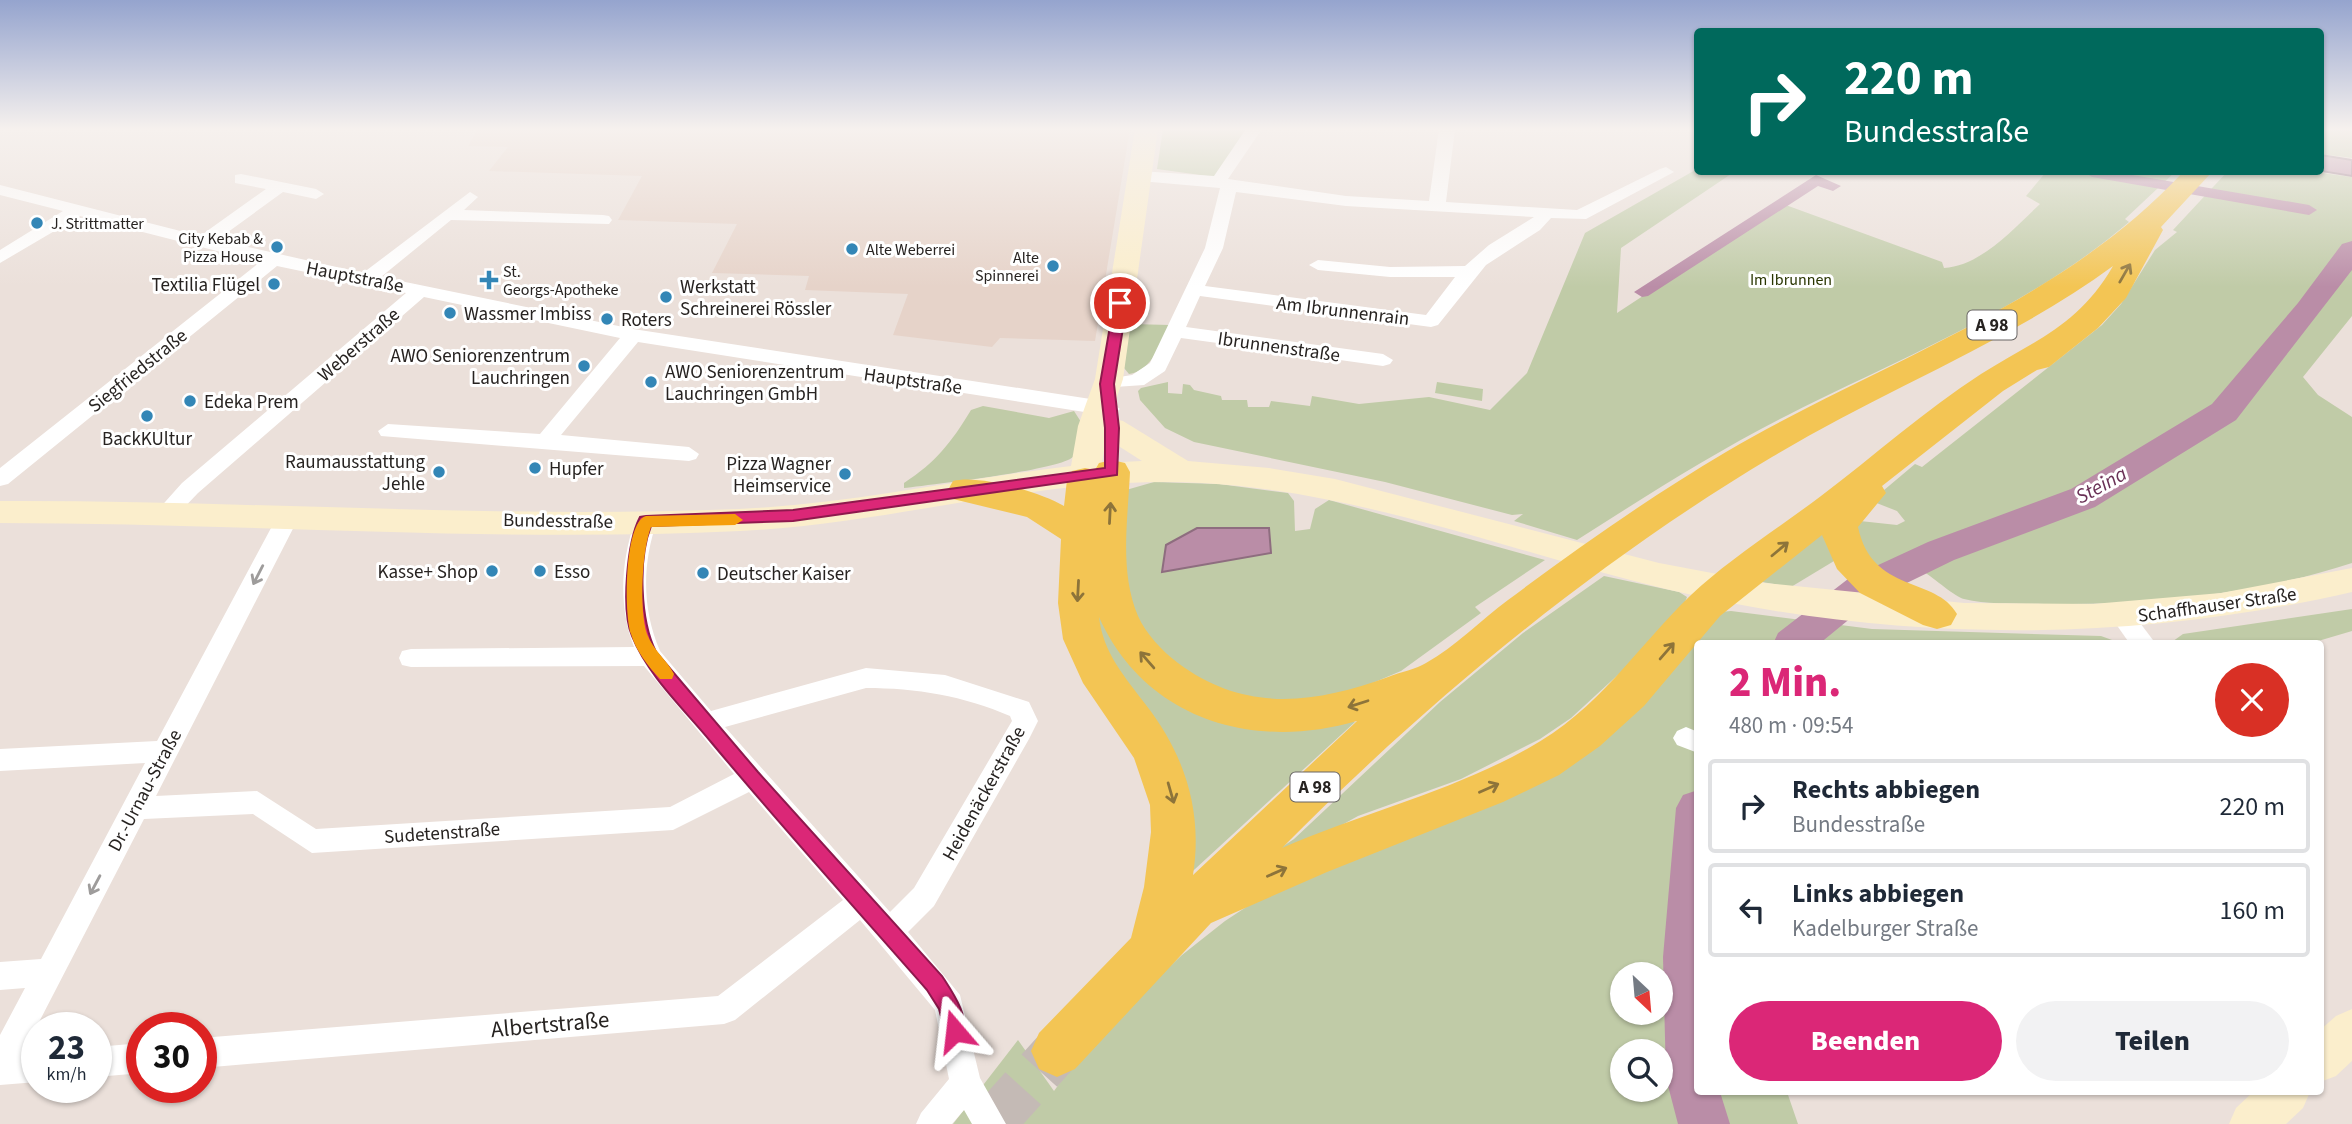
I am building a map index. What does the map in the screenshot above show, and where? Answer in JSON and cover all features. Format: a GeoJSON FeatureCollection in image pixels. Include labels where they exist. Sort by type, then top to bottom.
{"type":"FeatureCollection","features":[{"type":"Feature","properties":{"kind":"highway","name":"A 98"},"geometry":{"type":"LineString","coordinates":[[1057,1051],[1296,804],[1445,673],[1533,603],[1667,506],[1780,437],[2000,321],[2080,273],[2153,219],[2189,181]]}},
{"type":"Feature","properties":{"kind":"highway"},"geometry":{"type":"LineString","coordinates":[[1919,610],[1868,579],[1843,552],[1839,526],[1855,504],[2087,321],[2109,298],[2153,219]]}},
{"type":"Feature","properties":{"kind":"highway"},"geometry":{"type":"LineString","coordinates":[[1192,909],[1311,857],[1488,789],[1543,761],[1585,733],[1629,694],[1706,605],[1991,383],[2057,344]]}},
{"type":"Feature","properties":{"kind":"highway"},"geometry":{"type":"LineString","coordinates":[[1099,473],[1082,534],[1077,608],[1088,656],[1149,743],[1171,790],[1175,809],[1177,832],[1169,882],[1152,951]]}},
{"type":"Feature","properties":{"kind":"highway"},"geometry":{"type":"LineString","coordinates":[[1099,473],[1110,589],[1118,616],[1132,642],[1154,669],[1182,689],[1214,703],[1255,715],[1294,717],[1334,711],[1445,673]]}},
{"type":"Feature","properties":{"kind":"highway"},"geometry":{"type":"LineString","coordinates":[[966,490],[1038,507],[1082,534]]}},
{"type":"Feature","properties":{"kind":"main road"},"geometry":{"type":"LineString","coordinates":[[1099,473],[1139,181]]}},
{"type":"Feature","properties":{"kind":"main road"},"geometry":{"type":"LineString","coordinates":[[1107,407],[1182,471]]}},
{"type":"Feature","properties":{"kind":"main road","name":"Bundesstraße"},"geometry":{"type":"LineString","coordinates":[[0,512],[169,511],[646,521],[781,517],[1099,473],[1182,471],[1264,478],[1339,489],[1726,590]]}},
{"type":"Feature","properties":{"kind":"main road","name":"Schaffhauser Straße"},"geometry":{"type":"LineString","coordinates":[[1726,590],[2036,620],[2123,617],[2243,604],[2352,580]]}},
{"type":"Feature","properties":{"kind":"main road"},"geometry":{"type":"LineString","coordinates":[[2324,1056],[2352,1031]]}},
{"type":"Feature","properties":{"kind":"main road"},"geometry":{"type":"LineString","coordinates":[[2252,1124],[2284,1095]]}},
{"type":"Feature","properties":{"kind":"street"},"geometry":{"type":"LineString","coordinates":[[253,181],[316,194]]}},
{"type":"Feature","properties":{"kind":"street"},"geometry":{"type":"LineString","coordinates":[[1197,181],[1437,207],[1580,215],[1647,181]]}},
{"type":"Feature","properties":{"kind":"street"},"geometry":{"type":"LineString","coordinates":[[1437,207],[1440,181]]}},
{"type":"Feature","properties":{"kind":"street"},"geometry":{"type":"LineString","coordinates":[[1107,407],[1125,384],[1150,375],[1158,367],[1214,248],[1224,184]]}},
{"type":"Feature","properties":{"kind":"street"},"geometry":{"type":"LineString","coordinates":[[201,243],[280,187]]}},
{"type":"Feature","properties":{"kind":"street","name":"Hauptstraße"},"geometry":{"type":"LineString","coordinates":[[0,190],[74,212],[274,260],[633,335],[1107,407]]}},
{"type":"Feature","properties":{"kind":"street"},"geometry":{"type":"LineString","coordinates":[[367,279],[470,197]]}},
{"type":"Feature","properties":{"kind":"street"},"geometry":{"type":"LineString","coordinates":[[0,258],[74,212]]}},
{"type":"Feature","properties":{"kind":"street","name":"Am Ibrunnenrain"},"geometry":{"type":"LineString","coordinates":[[1193,290],[1431,321],[1469,271],[1489,253],[1535,228],[1546,214]]}},
{"type":"Feature","properties":{"kind":"street"},"geometry":{"type":"LineString","coordinates":[[447,215],[603,220]]}},
{"type":"Feature","properties":{"kind":"street","name":"Siegfriedstraße"},"geometry":{"type":"LineString","coordinates":[[0,480],[274,260]]}},
{"type":"Feature","properties":{"kind":"street"},"geometry":{"type":"LineString","coordinates":[[1318,265],[1390,272],[1469,271]]}},
{"type":"Feature","properties":{"kind":"street","name":"Weberstraße"},"geometry":{"type":"LineString","coordinates":[[169,511],[190,488],[422,289]]}},
{"type":"Feature","properties":{"kind":"street","name":"Ibrunnenstraße"},"geometry":{"type":"LineString","coordinates":[[1175,331],[1382,360]]}},
{"type":"Feature","properties":{"kind":"street"},"geometry":{"type":"LineString","coordinates":[[545,441],[633,335]]}},
{"type":"Feature","properties":{"kind":"street"},"geometry":{"type":"LineString","coordinates":[[388,431],[689,454]]}},
{"type":"Feature","properties":{"kind":"street","name":"Dr.-Urnau-Straße"},"geometry":{"type":"LineString","coordinates":[[0,1068],[289,515]]}},
{"type":"Feature","properties":{"kind":"street"},"geometry":{"type":"LineString","coordinates":[[646,521],[638,540],[635,608],[639,633],[650,656],[752,777],[890,931],[949,1005],[966,1083],[990,1124]]}},
{"type":"Feature","properties":{"kind":"street","name":"Schaffhauser Straße"},"geometry":{"type":"LineString","coordinates":[[2123,617],[2141,640]]}},
{"type":"Feature","properties":{"kind":"street"},"geometry":{"type":"LineString","coordinates":[[411,658],[650,656]]}},
{"type":"Feature","properties":{"kind":"street","name":"Heidenäckerstraße"},"geometry":{"type":"LineString","coordinates":[[707,722],[866,678],[892,677],[951,686],[996,698],[1020,709],[1025,721],[972,816],[924,897],[890,931]]}},
{"type":"Feature","properties":{"kind":"street"},"geometry":{"type":"LineString","coordinates":[[0,760],[165,751]]}},
{"type":"Feature","properties":{"kind":"street","name":"Sudetenstraße"},"geometry":{"type":"LineString","coordinates":[[135,808],[257,802],[312,841],[673,818],[752,777]]}},
{"type":"Feature","properties":{"kind":"street","name":"Albertstraße"},"geometry":{"type":"LineString","coordinates":[[217,1052],[724,1010],[862,902]]}},
{"type":"Feature","properties":{"kind":"street"},"geometry":{"type":"LineString","coordinates":[[0,976],[49,972]]}},
{"type":"Feature","properties":{"kind":"street"},"geometry":{"type":"LineString","coordinates":[[0,1068],[21,1067]]}},
{"type":"Feature","properties":{"kind":"street"},"geometry":{"type":"LineString","coordinates":[[932,1124],[966,1083]]}},
{"type":"Feature","properties":{"kind":"shaded area"},"geometry":{"type":"Polygon","coordinates":[[[639,181],[1121,181],[1095,341],[1000,338],[992,347],[893,335],[908,294],[805,290],[809,276],[712,273],[737,224],[618,220],[639,181]]]}},
{"type":"Feature","properties":{"kind":"shaded area"},"geometry":{"type":"Polygon","coordinates":[[[1197,528],[1269,528],[1271,553],[1162,572],[1166,545],[1197,528]]]}},
{"type":"Feature","properties":{"kind":"green space","name":"Im Ibrunnen"},"geometry":{"type":"Polygon","coordinates":[[[1675,181],[1720,181],[1621,248],[1617,313],[1783,204],[1942,262],[1944,268],[1971,261],[2019,224],[2040,204],[2026,196],[2038,181],[2165,181],[2125,219],[2129,222],[2050,280],[1964,329],[1734,444],[1577,540],[1514,521],[1523,514],[1512,515],[1385,482],[1194,442],[1165,428],[1140,400],[1138,391],[1141,388],[1168,382],[1168,393],[1182,394],[1183,384],[1190,385],[1194,390],[1221,396],[1222,400],[1247,400],[1248,407],[1269,407],[1271,401],[1310,406],[1312,396],[1359,404],[1429,397],[1490,410],[1527,373],[1585,233],[1675,181]]]}},
{"type":"Feature","properties":{"kind":"green space"},"geometry":{"type":"Polygon","coordinates":[[[2218,181],[2352,181],[2352,316],[2303,377],[2318,395],[2352,417],[2352,563],[2277,583],[2200,596],[2121,603],[2044,604],[1993,603],[1964,599],[1924,572],[1900,585],[1863,560],[1856,528],[1860,521],[1897,525],[1905,521],[1897,511],[1874,502],[1877,496],[1915,464],[1922,467],[2102,325],[2121,304],[2155,250],[2177,232],[2173,230],[2218,181]]]}},
{"type":"Feature","properties":{"kind":"green space"},"geometry":{"type":"Polygon","coordinates":[[[1130,324],[1170,325],[1149,362],[1137,372],[1129,374],[1124,368],[1130,324]]]}},
{"type":"Feature","properties":{"kind":"green space"},"geometry":{"type":"Polygon","coordinates":[[[1437,382],[1483,389],[1482,401],[1435,393],[1437,382]]]}},
{"type":"Feature","properties":{"kind":"green space"},"geometry":{"type":"Polygon","coordinates":[[[983,406],[1049,418],[1074,411],[1083,425],[1076,453],[1065,461],[1047,466],[904,488],[904,483],[942,451],[971,410],[983,406]]]}},
{"type":"Feature","properties":{"kind":"green space"},"geometry":{"type":"Polygon","coordinates":[[[1154,482],[1219,484],[1288,493],[1294,501],[1295,531],[1310,529],[1315,509],[1329,500],[1545,560],[1475,607],[1481,613],[1401,671],[1330,701],[1243,700],[1158,657],[1125,598],[1126,490],[1154,482]]]}},
{"type":"Feature","properties":{"kind":"green space"},"geometry":{"type":"Polygon","coordinates":[[[1829,525],[1839,558],[1791,587],[1762,582],[1829,525]]]}},
{"type":"Feature","properties":{"kind":"green space"},"geometry":{"type":"Polygon","coordinates":[[[1088,570],[1140,671],[1355,722],[1182,881],[1129,698],[1088,607],[1088,570]]]}},
{"type":"Feature","properties":{"kind":"green space"},"geometry":{"type":"Polygon","coordinates":[[[1604,576],[1679,592],[1687,597],[1680,615],[1658,638],[1571,718],[1540,739],[1461,779],[1358,816],[1313,841],[1279,849],[1294,839],[1440,702],[1523,633],[1604,576]]]}},
{"type":"Feature","properties":{"kind":"green space"},"geometry":{"type":"Polygon","coordinates":[[[2352,609],[2352,631],[2322,640],[2175,640],[2183,634],[2352,609]]]}},
{"type":"Feature","properties":{"kind":"green space"},"geometry":{"type":"Polygon","coordinates":[[[1731,611],[1872,629],[2101,636],[2112,640],[1694,640],[1694,1095],[1788,1095],[1798,1124],[953,1124],[1018,1040],[1054,1091],[1075,1062],[1182,955],[1225,921],[1263,896],[1427,828],[1720,612],[1731,611]]]}},
{"type":"Feature","properties":{"kind":"waterway"},"geometry":{"type":"LineString","coordinates":[[1642,292],[1814,181]]}},
{"type":"Feature","properties":{"kind":"waterway"},"geometry":{"type":"LineString","coordinates":[[1820,181],[1833,186]]}},
{"type":"Feature","properties":{"kind":"waterway"},"geometry":{"type":"LineString","coordinates":[[2146,181],[2309,210]]}},
{"type":"Feature","properties":{"kind":"waterway","name":"Steina"},"geometry":{"type":"LineString","coordinates":[[1797,640],[1861,589],[1941,551],[2083,498],[2224,412],[2309,309],[2352,250]]}},
{"type":"Feature","properties":{"kind":"waterway","name":"Steina"},"geometry":{"type":"LineString","coordinates":[[1694,862],[1687,957],[1691,1078],[1694,1089]]}},
{"type":"Feature","properties":{"kind":"waterway","name":"Steina"},"geometry":{"type":"LineString","coordinates":[[1696,1095],[1704,1124]]}},
{"type":"Feature","properties":{"kind":"tunnel"},"geometry":{"type":"LineString","coordinates":[[991,1124],[1057,1051]]}},
{"type":"Feature","properties":{"kind":"slow traffic"},"geometry":{"type":"LineString","coordinates":[[666,674],[650,656],[639,633],[635,608],[638,540],[646,521],[735,520]]}},
{"type":"Feature","properties":{"kind":"place","name":"J. Strittmatter"},"geometry":{"type":"Point","coordinates":[37,223]}},
{"type":"Feature","properties":{"kind":"place","name":"City Kebab & Pizza House"},"geometry":{"type":"Point","coordinates":[277,247]}},
{"type":"Feature","properties":{"kind":"place","name":"Alte Weberrei"},"geometry":{"type":"Point","coordinates":[852,249]}},
{"type":"Feature","properties":{"kind":"place","name":"Alte Spinnerei"},"geometry":{"type":"Point","coordinates":[1053,266]}},
{"type":"Feature","properties":{"kind":"place","name":"St. Georgs-Apotheke"},"geometry":{"type":"Point","coordinates":[489,280]}},
{"type":"Feature","properties":{"kind":"place","name":"Textilia Flügel"},"geometry":{"type":"Point","coordinates":[274,284]}},
{"type":"Feature","properties":{"kind":"place","name":"Werkstatt Schreinerei Rössler"},"geometry":{"type":"Point","coordinates":[666,297]}},
{"type":"Feature","properties":{"kind":"place","name":"Wassmer Imbiss"},"geometry":{"type":"Point","coordinates":[450,313]}},
{"type":"Feature","properties":{"kind":"place","name":"Roters"},"geometry":{"type":"Point","coordinates":[607,319]}},
{"type":"Feature","properties":{"kind":"place","name":"AWO Seniorenzentrum Lauchringen"},"geometry":{"type":"Point","coordinates":[584,366]}},
{"type":"Feature","properties":{"kind":"place","name":"AWO Seniorenzentrum Lauchringen GmbH"},"geometry":{"type":"Point","coordinates":[651,382]}},
{"type":"Feature","properties":{"kind":"place","name":"Edeka Prem"},"geometry":{"type":"Point","coordinates":[190,401]}},
{"type":"Feature","properties":{"kind":"place","name":"BackKUltur"},"geometry":{"type":"Point","coordinates":[147,416]}},
{"type":"Feature","properties":{"kind":"place","name":"Hupfer"},"geometry":{"type":"Point","coordinates":[535,468]}},
{"type":"Feature","properties":{"kind":"place","name":"Raumausstattung Jehle"},"geometry":{"type":"Point","coordinates":[439,472]}},
{"type":"Feature","properties":{"kind":"place","name":"Pizza Wagner Heimservice"},"geometry":{"type":"Point","coordinates":[845,474]}},
{"type":"Feature","properties":{"kind":"place","name":"Kasse+ Shop"},"geometry":{"type":"Point","coordinates":[492,571]}},
{"type":"Feature","properties":{"kind":"place","name":"Esso"},"geometry":{"type":"Point","coordinates":[540,571]}},
{"type":"Feature","properties":{"kind":"place","name":"Deutscher Kaiser"},"geometry":{"type":"Point","coordinates":[703,573]}},
{"type":"Feature","properties":{"kind":"route"},"geometry":{"type":"LineString","coordinates":[[955,1031],[949,1005],[934,983],[752,777],[650,656],[639,633],[635,608],[638,540],[646,521],[757,519],[1112,472],[1112,428],[1107,384],[1120,303]]}}]}
